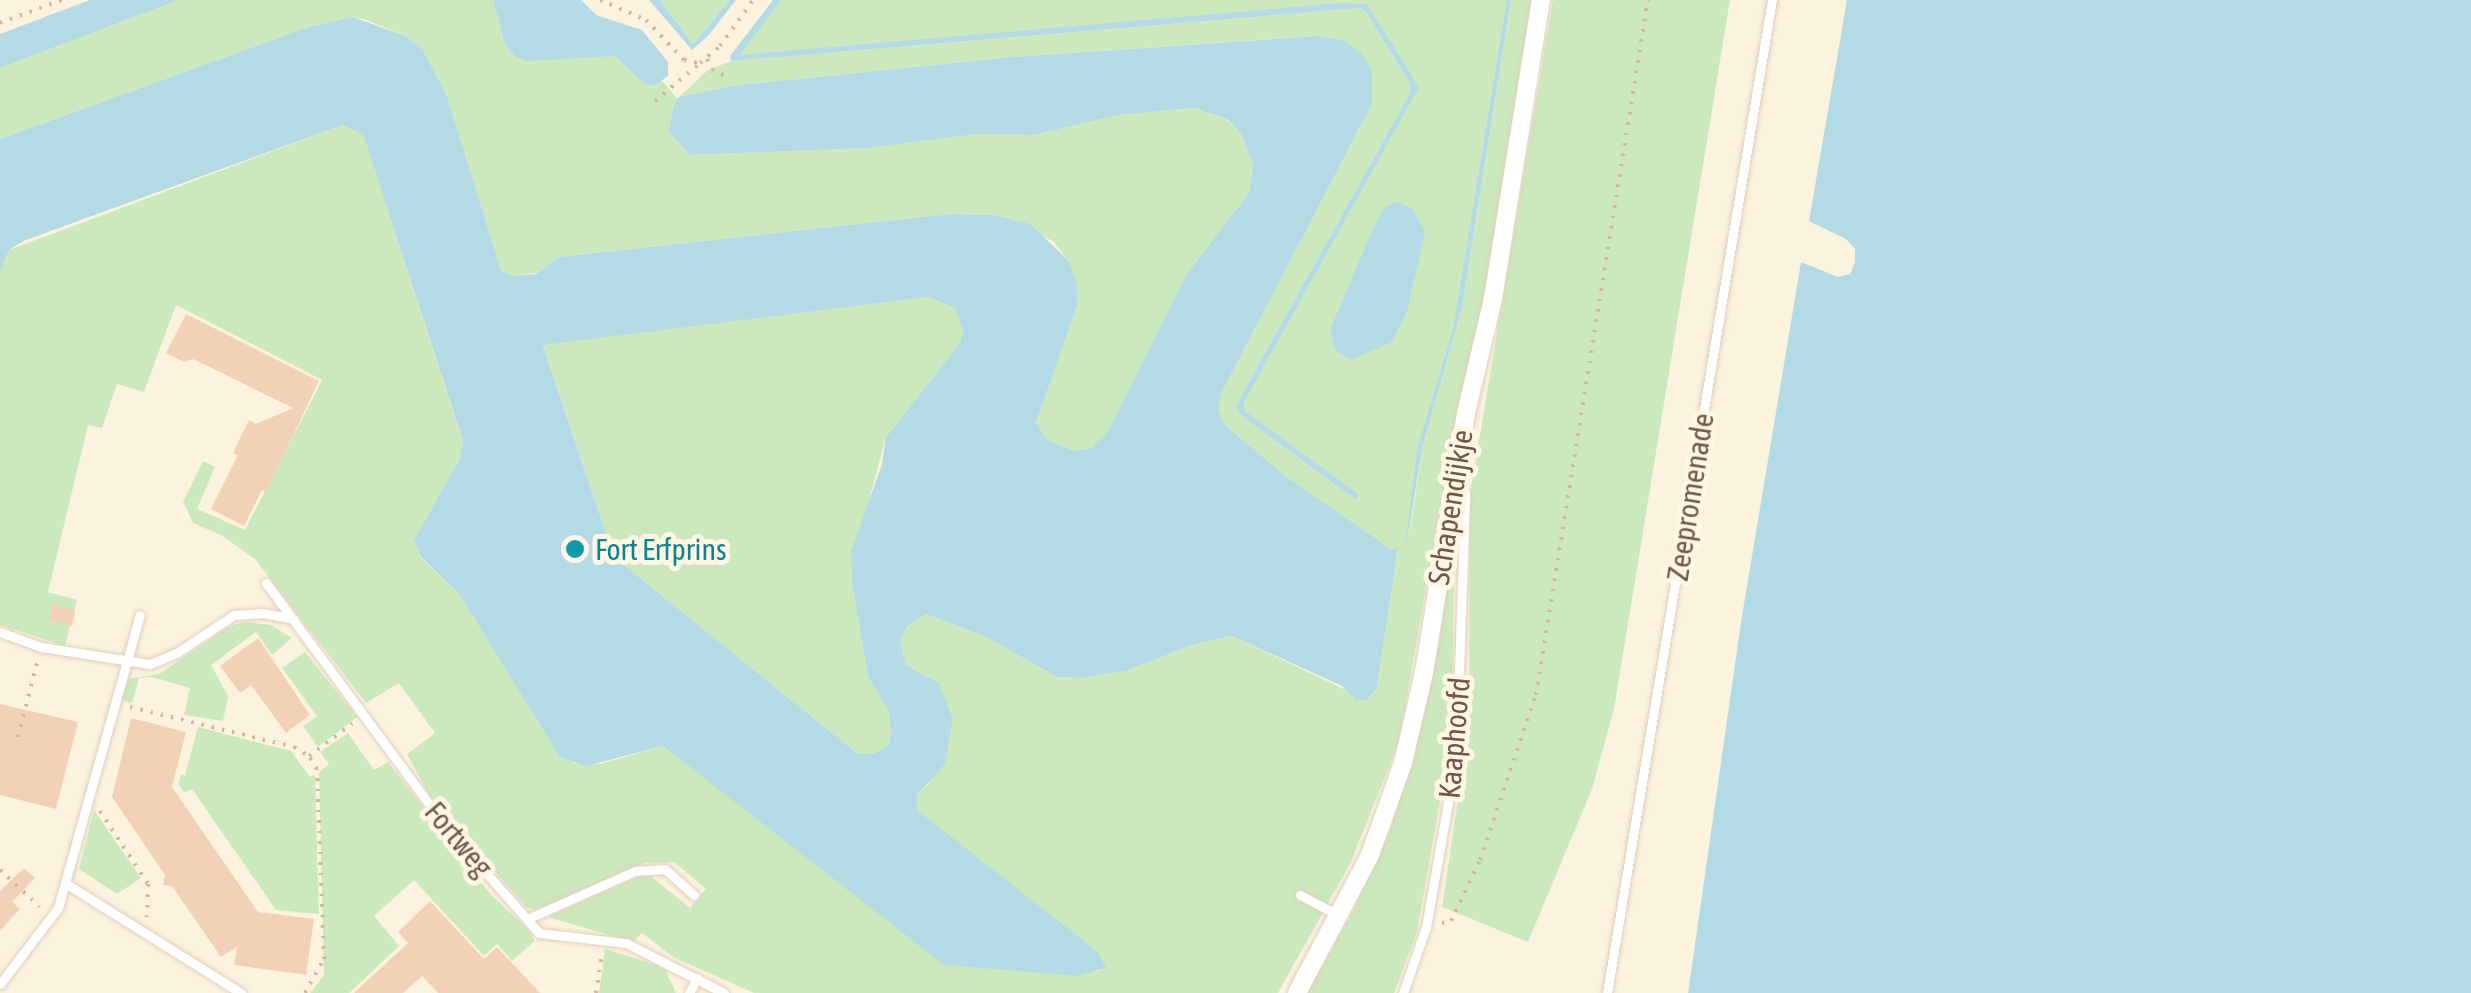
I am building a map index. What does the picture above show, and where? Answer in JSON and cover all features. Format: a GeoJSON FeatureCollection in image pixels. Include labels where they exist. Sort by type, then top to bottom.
{"type":"FeatureCollection","features":[{"type":"Feature","properties":{"kind":"street","name":"Schapendijkje"},"geometry":{"type":"LineString","coordinates":[[1297,993],[1370,855],[1403,763],[1424,673],[1452,486],[1495,286],[1542,0]]}},
{"type":"Feature","properties":{"kind":"lane","name":"Zeepromenade"},"geometry":{"type":"LineString","coordinates":[[1607,993],[1772,0]]}},
{"type":"Feature","properties":{"kind":"lane","name":"Kaaphoofd"},"geometry":{"type":"LineString","coordinates":[[1403,993],[1412,978],[1426,927],[1448,810],[1460,691],[1465,493],[1452,486]]}},
{"type":"Feature","properties":{"kind":"lane","name":"Fortweg"},"geometry":{"type":"LineString","coordinates":[[266,583],[446,826],[539,933],[626,943],[720,991]]}},
{"type":"Feature","properties":{"kind":"lane"},"geometry":{"type":"LineString","coordinates":[[0,632],[41,647],[127,664],[150,664],[178,652],[234,615],[263,613],[293,619]]}},
{"type":"Feature","properties":{"kind":"lane"},"geometry":{"type":"LineString","coordinates":[[0,984],[51,916],[65,883],[140,616]]}},
{"type":"Feature","properties":{"kind":"lane"},"geometry":{"type":"LineString","coordinates":[[526,919],[635,871],[666,869],[694,895]]}},
{"type":"Feature","properties":{"kind":"lane"},"geometry":{"type":"LineString","coordinates":[[65,883],[241,993]]}},
{"type":"Feature","properties":{"kind":"lane"},"geometry":{"type":"LineString","coordinates":[[1300,895],[1341,916]]}},
{"type":"Feature","properties":{"kind":"lane"},"geometry":{"type":"LineString","coordinates":[[689,993],[697,978]]}},
{"type":"Feature","properties":{"kind":"path"},"geometry":{"type":"LineString","coordinates":[[0,23],[62,0]]}},
{"type":"Feature","properties":{"kind":"path"},"geometry":{"type":"LineString","coordinates":[[600,0],[646,20],[684,60],[700,63]]}},
{"type":"Feature","properties":{"kind":"path"},"geometry":{"type":"LineString","coordinates":[[655,100],[707,59],[753,0]]}},
{"type":"Feature","properties":{"kind":"path"},"geometry":{"type":"LineString","coordinates":[[1426,927],[1451,921],[1480,860],[1536,695],[1648,0]]}},
{"type":"Feature","properties":{"kind":"path"},"geometry":{"type":"LineString","coordinates":[[707,59],[712,69],[725,76]]}},
{"type":"Feature","properties":{"kind":"path"},"geometry":{"type":"LineString","coordinates":[[18,737],[41,647]]}},
{"type":"Feature","properties":{"kind":"path"},"geometry":{"type":"LineString","coordinates":[[116,703],[294,747],[308,756],[317,769],[324,959],[305,993]]}},
{"type":"Feature","properties":{"kind":"path"},"geometry":{"type":"LineString","coordinates":[[308,756],[364,716]]}},
{"type":"Feature","properties":{"kind":"path"},"geometry":{"type":"LineString","coordinates":[[90,796],[148,884],[146,932]]}},
{"type":"Feature","properties":{"kind":"path"},"geometry":{"type":"LineString","coordinates":[[0,870],[51,916]]}},
{"type":"Feature","properties":{"kind":"path"},"geometry":{"type":"LineString","coordinates":[[596,993],[603,940]]}},
{"type":"Feature","properties":{"kind":"green space"},"geometry":{"type":"Polygon","coordinates":[[[179,0],[493,0],[505,45],[516,57],[614,56],[645,84],[654,86],[662,81],[678,99],[673,104],[690,155],[868,148],[978,134],[1034,135],[1119,115],[1195,108],[1227,120],[1241,134],[1253,165],[1249,193],[1186,275],[1106,434],[1091,448],[1075,451],[1049,441],[1036,423],[1078,303],[1077,283],[1068,260],[1053,241],[994,215],[950,214],[558,257],[537,273],[512,276],[501,270],[446,93],[423,52],[405,36],[366,20],[353,17],[308,27],[0,139],[0,68],[179,0]]]}},
{"type":"Feature","properties":{"kind":"green space"},"geometry":{"type":"Polygon","coordinates":[[[660,0],[730,0],[693,44],[660,0]]]}},
{"type":"Feature","properties":{"kind":"green space"},"geometry":{"type":"Polygon","coordinates":[[[777,0],[1508,0],[1455,323],[1422,441],[1408,544],[1423,445],[1462,308],[1511,0],[1532,0],[1475,352],[1449,456],[1399,742],[1351,862],[1278,993],[754,993],[673,957],[642,933],[633,942],[548,917],[642,875],[652,877],[690,908],[706,889],[674,862],[644,863],[536,910],[526,907],[431,798],[407,754],[435,733],[399,683],[366,703],[255,559],[221,535],[193,523],[183,502],[203,461],[215,467],[197,509],[245,530],[322,380],[176,305],[144,392],[117,384],[102,428],[88,425],[48,592],[77,600],[65,646],[0,625],[0,273],[9,250],[343,125],[355,128],[363,134],[463,442],[460,458],[414,540],[421,558],[460,595],[574,763],[600,764],[663,746],[1081,972],[1101,971],[917,810],[917,795],[929,783],[939,683],[906,665],[900,640],[907,627],[926,614],[986,637],[1057,677],[1081,678],[1126,671],[1195,644],[1232,636],[1367,700],[1377,688],[1398,548],[1391,549],[1284,475],[1224,424],[1218,410],[1222,392],[1372,104],[1344,40],[1317,36],[1011,57],[730,86],[679,97],[708,70],[731,61],[1360,8],[1409,82],[1410,93],[1236,405],[1263,432],[1356,500],[1239,406],[1415,87],[1366,4],[736,57],[777,0]]]}},
{"type":"Feature","properties":{"kind":"green space"},"geometry":{"type":"Polygon","coordinates":[[[1553,0],[1730,0],[1614,709],[1592,789],[1528,942],[1442,907],[1469,727],[1470,494],[1553,0]]]}},
{"type":"Feature","properties":{"kind":"green space"},"geometry":{"type":"Polygon","coordinates":[[[929,297],[955,308],[963,330],[960,343],[886,437],[871,493],[852,584],[868,677],[889,711],[891,734],[888,746],[873,754],[858,754],[614,557],[543,344],[929,297]]]}},
{"type":"Feature","properties":{"kind":"green space"},"geometry":{"type":"Polygon","coordinates":[[[1448,562],[1454,562],[1452,732],[1417,932],[1394,993],[1307,993],[1354,909],[1391,826],[1424,712],[1448,562]]]}},
{"type":"Feature","properties":{"kind":"green space"},"geometry":{"type":"Polygon","coordinates":[[[245,622],[271,625],[292,638],[272,655],[256,632],[211,665],[228,696],[223,721],[184,715],[190,688],[151,677],[139,678],[132,703],[120,700],[126,679],[159,674],[230,626],[245,622]]]}},
{"type":"Feature","properties":{"kind":"green space"},"geometry":{"type":"Polygon","coordinates":[[[305,652],[357,717],[318,747],[303,726],[317,716],[282,668],[305,652]]]}},
{"type":"Feature","properties":{"kind":"green space"},"geometry":{"type":"Polygon","coordinates":[[[198,727],[291,751],[310,777],[315,775],[319,914],[276,910],[192,789],[184,792],[178,784],[181,775],[185,775],[198,727]]]}},
{"type":"Feature","properties":{"kind":"green space"},"geometry":{"type":"Polygon","coordinates":[[[348,733],[374,770],[388,762],[491,895],[527,928],[535,941],[512,961],[497,944],[484,956],[414,880],[374,916],[399,946],[349,993],[310,993],[324,975],[319,772],[329,764],[320,752],[348,733]]]}},
{"type":"Feature","properties":{"kind":"green space"},"geometry":{"type":"Polygon","coordinates":[[[94,810],[141,878],[117,894],[79,869],[94,810]]]}},
{"type":"Feature","properties":{"kind":"green space"},"geometry":{"type":"Polygon","coordinates":[[[605,949],[657,965],[666,971],[676,993],[599,993],[605,949]]]}},
{"type":"Feature","properties":{"kind":"water"},"geometry":{"type":"Polygon","coordinates":[[[90,0],[179,0],[0,68],[0,34],[90,0]]]}},
{"type":"Feature","properties":{"kind":"water"},"geometry":{"type":"Polygon","coordinates":[[[493,0],[581,0],[596,15],[642,30],[668,62],[668,76],[654,86],[645,84],[614,56],[528,61],[516,57],[505,45],[493,0]]]}},
{"type":"Feature","properties":{"kind":"water"},"geometry":{"type":"Polygon","coordinates":[[[649,0],[660,0],[693,44],[730,0],[736,0],[692,50],[649,0]]]}},
{"type":"Feature","properties":{"kind":"water"},"geometry":{"type":"Polygon","coordinates":[[[773,0],[781,0],[740,55],[1341,3],[1367,4],[1419,87],[1243,404],[1245,411],[1358,494],[1356,500],[1263,432],[1238,412],[1236,405],[1410,93],[1409,82],[1366,12],[1360,8],[731,61],[730,56],[773,0]]]}},
{"type":"Feature","properties":{"kind":"water"},"geometry":{"type":"Polygon","coordinates":[[[1507,0],[1511,0],[1462,308],[1423,445],[1404,555],[1417,449],[1453,329],[1507,0]]]}},
{"type":"Feature","properties":{"kind":"water"},"geometry":{"type":"Polygon","coordinates":[[[1847,0],[2471,0],[2471,993],[1688,993],[1741,622],[1801,262],[1838,277],[1850,274],[1855,262],[1855,249],[1846,239],[1809,221],[1847,0]]]}},
{"type":"Feature","properties":{"kind":"water"},"geometry":{"type":"Polygon","coordinates":[[[353,17],[405,36],[423,51],[446,93],[501,270],[512,276],[536,274],[558,257],[950,214],[994,215],[1030,224],[1068,260],[1077,283],[1078,303],[1036,423],[1049,441],[1075,451],[1091,448],[1106,434],[1186,275],[1249,193],[1253,165],[1241,134],[1228,120],[1195,108],[1119,115],[1034,135],[978,134],[868,148],[690,155],[669,131],[674,104],[679,97],[730,86],[1011,57],[1318,36],[1344,40],[1361,53],[1372,70],[1372,104],[1222,392],[1218,410],[1224,424],[1284,475],[1391,549],[1398,548],[1377,688],[1367,700],[1356,700],[1342,686],[1232,636],[1195,644],[1126,671],[1081,678],[1057,677],[986,637],[926,614],[907,627],[900,640],[906,665],[939,683],[953,719],[945,764],[917,795],[917,810],[1098,952],[1106,968],[1077,976],[944,965],[663,746],[586,766],[560,757],[460,595],[421,557],[414,540],[460,458],[463,441],[363,134],[343,125],[23,241],[9,250],[0,273],[0,139],[308,27],[353,17]],[[929,297],[543,345],[614,557],[858,754],[873,754],[888,746],[891,734],[889,711],[868,677],[852,584],[851,552],[882,464],[886,437],[960,343],[963,330],[955,308],[929,297]]]}},
{"type":"Feature","properties":{"kind":"water"},"geometry":{"type":"Polygon","coordinates":[[[1397,202],[1413,209],[1425,232],[1407,312],[1392,342],[1351,360],[1335,350],[1330,330],[1374,226],[1384,208],[1397,202]]]}},
{"type":"Feature","properties":{"kind":"building"},"geometry":{"type":"Polygon","coordinates":[[[186,314],[319,381],[266,492],[262,490],[244,526],[211,509],[238,455],[233,453],[249,420],[256,424],[293,408],[193,359],[184,362],[166,353],[186,314]]]}},
{"type":"Feature","properties":{"kind":"building"},"geometry":{"type":"Polygon","coordinates":[[[52,605],[75,610],[72,626],[49,621],[52,605]]]}},
{"type":"Feature","properties":{"kind":"building"},"geometry":{"type":"Polygon","coordinates":[[[258,638],[310,715],[286,733],[251,685],[240,693],[220,666],[258,638]]]}},
{"type":"Feature","properties":{"kind":"building"},"geometry":{"type":"Polygon","coordinates":[[[0,704],[78,722],[56,809],[0,795],[0,704]]]}},
{"type":"Feature","properties":{"kind":"building"},"geometry":{"type":"Polygon","coordinates":[[[131,718],[186,732],[172,787],[258,912],[314,919],[306,975],[234,965],[237,947],[221,957],[172,886],[163,885],[165,875],[112,797],[131,718]]]}},
{"type":"Feature","properties":{"kind":"building"},"geometry":{"type":"Polygon","coordinates":[[[24,868],[35,878],[12,902],[20,909],[0,931],[0,891],[24,868]]]}},
{"type":"Feature","properties":{"kind":"building"},"geometry":{"type":"Polygon","coordinates":[[[430,901],[484,959],[497,947],[540,993],[438,993],[422,976],[403,993],[354,993],[408,943],[398,932],[430,901]]]}},
{"type":"Feature","properties":{"kind":"place","name":"Fort Erfprins"},"geometry":{"type":"Point","coordinates":[575,549]}}]}
